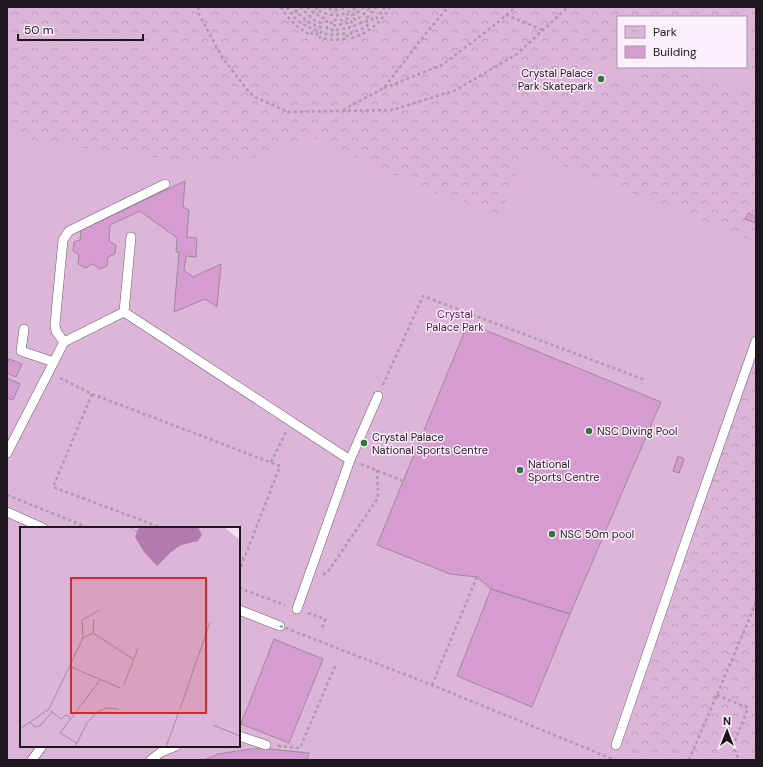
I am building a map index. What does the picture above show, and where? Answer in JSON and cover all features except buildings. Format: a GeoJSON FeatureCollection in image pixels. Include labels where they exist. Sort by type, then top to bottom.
{"type":"FeatureCollection","features":[{"type":"Feature","properties":{"kind":"lane"},"geometry":{"type":"LineString","coordinates":[[64,342],[56,331],[55,324],[62,240],[69,231],[165,184]]}},
{"type":"Feature","properties":{"kind":"lane"},"geometry":{"type":"LineString","coordinates":[[124,312],[131,237]]}},
{"type":"Feature","properties":{"kind":"lane"},"geometry":{"type":"LineString","coordinates":[[7,453],[64,342],[124,312]]}},
{"type":"Feature","properties":{"kind":"lane"},"geometry":{"type":"LineString","coordinates":[[124,312],[350,460]]}},
{"type":"Feature","properties":{"kind":"lane"},"geometry":{"type":"LineString","coordinates":[[24,329],[21,351],[54,362]]}},
{"type":"Feature","properties":{"kind":"lane"},"geometry":{"type":"LineString","coordinates":[[616,745],[756,341]]}},
{"type":"Feature","properties":{"kind":"lane"},"geometry":{"type":"LineString","coordinates":[[297,610],[350,460],[378,396]]}},
{"type":"Feature","properties":{"kind":"lane"},"geometry":{"type":"LineString","coordinates":[[7,512],[41,527]]}},
{"type":"Feature","properties":{"kind":"lane"},"geometry":{"type":"LineString","coordinates":[[240,610],[280,626]]}},
{"type":"Feature","properties":{"kind":"lane"},"geometry":{"type":"LineString","coordinates":[[240,736],[266,745]]}},
{"type":"Feature","properties":{"kind":"lane"},"geometry":{"type":"LineString","coordinates":[[32,760],[41,747]]}},
{"type":"Feature","properties":{"kind":"lane"},"geometry":{"type":"LineString","coordinates":[[151,760],[161,752],[174,747]]}},
{"type":"Feature","properties":{"kind":"path"},"geometry":{"type":"LineString","coordinates":[[198,7],[199,14],[222,57],[249,92],[255,97],[288,112],[392,110],[456,90],[517,54],[568,7]]}},
{"type":"Feature","properties":{"kind":"path"},"geometry":{"type":"LineString","coordinates":[[281,7],[294,24],[311,35],[313,30]]}},
{"type":"Feature","properties":{"kind":"path"},"geometry":{"type":"LineString","coordinates":[[287,7],[298,21],[313,30],[318,31],[316,36],[323,39],[337,40],[347,38],[347,34],[321,34],[322,28],[310,24],[293,7]]}},
{"type":"Feature","properties":{"kind":"path"},"geometry":{"type":"LineString","coordinates":[[300,7],[311,17],[321,23]]}},
{"type":"Feature","properties":{"kind":"path"},"geometry":{"type":"LineString","coordinates":[[307,7],[312,12],[327,20],[327,29],[339,30],[362,22]]}},
{"type":"Feature","properties":{"kind":"path"},"geometry":{"type":"LineString","coordinates":[[318,7],[316,9],[325,14],[332,15],[347,13],[357,7]]}},
{"type":"Feature","properties":{"kind":"path"},"geometry":{"type":"LineString","coordinates":[[323,7],[334,10],[339,9],[339,7]]}},
{"type":"Feature","properties":{"kind":"path"},"geometry":{"type":"LineString","coordinates":[[342,7],[343,9],[347,7]]}},
{"type":"Feature","properties":{"kind":"path"},"geometry":{"type":"LineString","coordinates":[[364,7],[352,15],[355,20],[369,8],[372,12],[376,7]]}},
{"type":"Feature","properties":{"kind":"path"},"geometry":{"type":"LineString","coordinates":[[385,7],[377,18],[373,20],[369,16],[365,19],[369,24],[364,28],[351,33],[352,38],[371,29],[383,17],[390,7]]}},
{"type":"Feature","properties":{"kind":"path"},"geometry":{"type":"LineString","coordinates":[[384,88],[418,42],[448,7]]}},
{"type":"Feature","properties":{"kind":"path"},"geometry":{"type":"LineString","coordinates":[[342,110],[384,88],[442,65],[516,7]]}},
{"type":"Feature","properties":{"kind":"path"},"geometry":{"type":"LineString","coordinates":[[347,13],[349,18],[343,20],[332,20],[331,25],[345,24],[351,21],[353,26]]}},
{"type":"Feature","properties":{"kind":"path"},"geometry":{"type":"LineString","coordinates":[[506,15],[542,30]]}},
{"type":"Feature","properties":{"kind":"path"},"geometry":{"type":"LineString","coordinates":[[378,396],[423,296],[645,380]]}},
{"type":"Feature","properties":{"kind":"path"},"geometry":{"type":"LineString","coordinates":[[49,373],[92,394],[280,466],[240,569]]}},
{"type":"Feature","properties":{"kind":"path"},"geometry":{"type":"LineString","coordinates":[[92,394],[53,487],[159,527]]}},
{"type":"Feature","properties":{"kind":"path"},"geometry":{"type":"LineString","coordinates":[[271,462],[292,421]]}},
{"type":"Feature","properties":{"kind":"path"},"geometry":{"type":"LineString","coordinates":[[350,460],[403,481]]}},
{"type":"Feature","properties":{"kind":"path"},"geometry":{"type":"LineString","coordinates":[[309,576],[327,573],[378,498],[377,470]]}},
{"type":"Feature","properties":{"kind":"path"},"geometry":{"type":"LineString","coordinates":[[7,495],[87,527]]}},
{"type":"Feature","properties":{"kind":"path"},"geometry":{"type":"LineString","coordinates":[[240,557],[244,559]]}},
{"type":"Feature","properties":{"kind":"path"},"geometry":{"type":"LineString","coordinates":[[432,685],[477,577]]}},
{"type":"Feature","properties":{"kind":"path"},"geometry":{"type":"LineString","coordinates":[[240,588],[265,598]]}},
{"type":"Feature","properties":{"kind":"path"},"geometry":{"type":"LineString","coordinates":[[689,760],[756,601]]}},
{"type":"Feature","properties":{"kind":"path"},"geometry":{"type":"LineString","coordinates":[[280,626],[432,685],[615,760]]}},
{"type":"Feature","properties":{"kind":"path"},"geometry":{"type":"LineString","coordinates":[[266,745],[300,748],[336,664]]}},
{"type":"Feature","properties":{"kind":"path"},"geometry":{"type":"LineString","coordinates":[[717,695],[748,708],[733,746],[739,760]]}},
{"type":"Feature","properties":{"kind":"green space","name":"Crystal Palace National Sports Centre"},"geometry":{"type":"Polygon","coordinates":[[[7,7],[756,7],[756,760],[7,760],[7,7]]]}},
{"type":"Feature","properties":{"kind":"green space","name":"Crystal Palace Park Skatepark"},"geometry":{"type":"Polygon","coordinates":[[[617,53],[617,68],[747,68],[747,65],[756,72],[756,87],[737,87],[732,91],[711,79],[696,74],[672,70],[656,72],[649,70],[645,71],[642,75],[621,84],[609,82],[601,87],[594,100],[582,104],[576,102],[572,98],[570,85],[571,76],[573,70],[580,67],[587,68],[617,53]]]}},
{"type":"Feature","properties":{"kind":"green space","name":"Crystal Palace National Sports Centre"},"geometry":{"type":"Polygon","coordinates":[[[7,136],[122,154],[184,160],[240,163],[310,136],[422,188],[501,215],[526,151],[756,242],[756,341],[717,452],[620,760],[7,760],[7,136]]]}},
{"type":"Feature","properties":{"kind":"place","name":"Crystal Palace Park Skatepark"},"geometry":{"type":"Point","coordinates":[601,79]}},
{"type":"Feature","properties":{"kind":"place","name":"NSC Diving Pool"},"geometry":{"type":"Point","coordinates":[589,431]}},
{"type":"Feature","properties":{"kind":"place","name":"Crystal Palace National Sports Centre"},"geometry":{"type":"Point","coordinates":[364,443]}},
{"type":"Feature","properties":{"kind":"place","name":"National Sports Centre"},"geometry":{"type":"Point","coordinates":[520,470]}},
{"type":"Feature","properties":{"kind":"place","name":"NSC 50m pool"},"geometry":{"type":"Point","coordinates":[552,534]}},
{"type":"Feature","properties":{"kind":"park label","name":"Crystal Palace Park"},"geometry":{"type":"Point","coordinates":[455,320]}}]}
